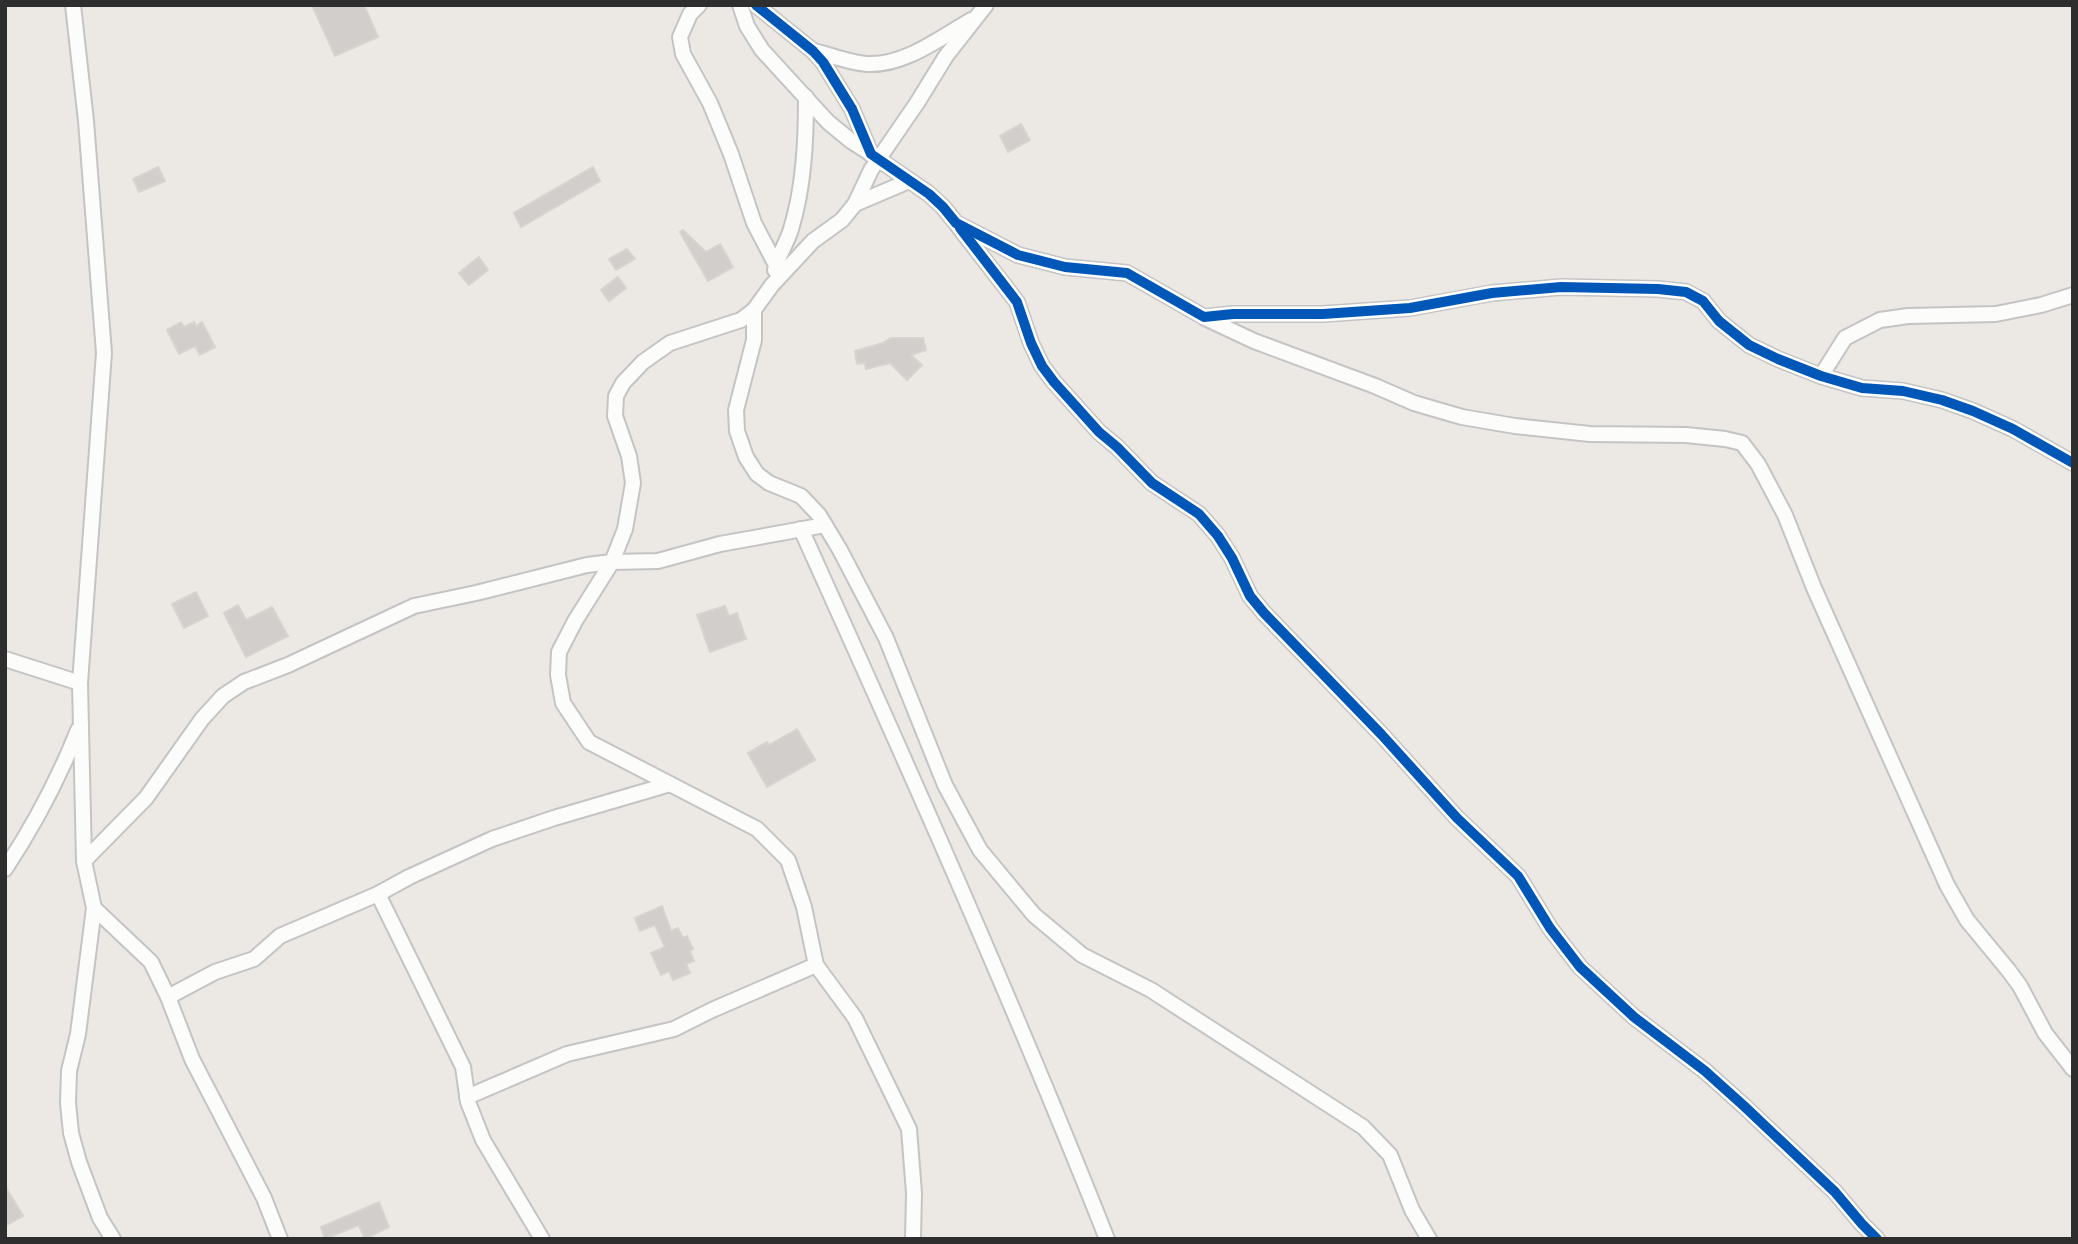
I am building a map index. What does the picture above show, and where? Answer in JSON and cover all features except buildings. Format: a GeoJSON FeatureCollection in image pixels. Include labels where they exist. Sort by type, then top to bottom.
{"type":"FeatureCollection","features":[{"type":"Feature","properties":{"kind":"street"},"geometry":{"type":"LineString","coordinates":[[73,5],[86,121],[104,353],[80,683],[84,861],[94,908],[78,1034],[69,1071],[68,1103],[71,1133],[79,1162],[100,1217],[113,1239]]}},
{"type":"Feature","properties":{"kind":"street"},"geometry":{"type":"LineString","coordinates":[[699,5],[684,24],[680,37],[683,54],[710,103],[731,154],[754,223],[776,265]]}},
{"type":"Feature","properties":{"kind":"street"},"geometry":{"type":"LineString","coordinates":[[740,5],[747,26],[762,50],[828,122],[936,200],[1017,302],[1031,344],[1054,382],[1100,432],[1152,482],[1199,514],[1218,536],[1250,596],[1264,613],[1381,734],[1457,818],[1518,876],[1550,928],[1580,967],[1634,1017],[1705,1071],[1744,1106],[1835,1192],[1877,1239]]}},
{"type":"Feature","properties":{"kind":"street"},"geometry":{"type":"LineString","coordinates":[[756,5],[813,51],[830,71],[875,157]]}},
{"type":"Feature","properties":{"kind":"street"},"geometry":{"type":"LineString","coordinates":[[813,51],[864,64],[892,62],[920,49],[981,11]]}},
{"type":"Feature","properties":{"kind":"street"},"geometry":{"type":"LineString","coordinates":[[912,1238],[914,1193],[909,1129],[855,1018],[816,965],[804,907],[788,860],[757,829],[589,742],[563,704],[558,675],[559,652],[612,562],[625,529],[633,483],[629,456],[615,416],[616,396],[623,383],[643,362],[670,343],[741,320],[754,310],[772,285],[813,241],[842,220],[855,204],[875,157],[917,103],[946,56],[981,11]]}},
{"type":"Feature","properties":{"kind":"street"},"geometry":{"type":"LineString","coordinates":[[772,285],[776,265],[791,229],[802,177],[806,97]]}},
{"type":"Feature","properties":{"kind":"street"},"geometry":{"type":"LineString","coordinates":[[855,204],[909,181]]}},
{"type":"Feature","properties":{"kind":"street"},"geometry":{"type":"LineString","coordinates":[[956,223],[1018,255],[1065,267],[1126,273],[1204,317],[1254,341],[1414,403],[1462,417],[1590,434],[1686,435],[1742,443],[1758,464],[1784,515],[1819,600],[1947,885],[1966,920],[2009,971],[2024,992],[2045,1033],[2073,1069]]}},
{"type":"Feature","properties":{"kind":"street"},"geometry":{"type":"LineString","coordinates":[[1204,317],[1233,314],[1323,314],[1410,308],[1492,293],[1560,287],[1686,292],[1703,301],[1719,321],[1749,345],[1778,359],[1862,388],[1903,391],[1942,400],[2012,429],[2073,463]]}},
{"type":"Feature","properties":{"kind":"street"},"geometry":{"type":"LineString","coordinates":[[1821,376],[1845,338],[1880,320],[1908,316],[1996,314],[2073,295]]}},
{"type":"Feature","properties":{"kind":"street"},"geometry":{"type":"LineString","coordinates":[[754,310],[754,340],[736,410],[737,431],[746,457],[757,474],[769,483],[801,496],[825,525],[887,638],[953,803],[980,850],[1034,915],[1082,955],[1151,990],[1363,1127],[1390,1155],[1412,1210],[1429,1239]]}},
{"type":"Feature","properties":{"kind":"street"},"geometry":{"type":"LineString","coordinates":[[84,861],[146,798],[202,719],[223,696],[244,682],[288,665],[414,606],[587,565],[658,561],[720,544],[825,525]]}},
{"type":"Feature","properties":{"kind":"street"},"geometry":{"type":"LineString","coordinates":[[801,529],[1004,987],[1107,1239]]}},
{"type":"Feature","properties":{"kind":"street"},"geometry":{"type":"LineString","coordinates":[[5,659],[80,683]]}},
{"type":"Feature","properties":{"kind":"street"},"geometry":{"type":"LineString","coordinates":[[5,869],[27,837],[58,779],[80,725]]}},
{"type":"Feature","properties":{"kind":"street"},"geometry":{"type":"LineString","coordinates":[[168,997],[215,972],[254,959],[280,936],[378,894],[492,839],[670,784]]}},
{"type":"Feature","properties":{"kind":"street"},"geometry":{"type":"LineString","coordinates":[[378,894],[463,1067],[467,1097],[484,1140],[542,1239]]}},
{"type":"Feature","properties":{"kind":"street"},"geometry":{"type":"LineString","coordinates":[[94,908],[151,962],[192,1059],[264,1198],[280,1239]]}},
{"type":"Feature","properties":{"kind":"street"},"geometry":{"type":"LineString","coordinates":[[467,1097],[567,1054],[674,1029],[816,965]]}},
{"type":"Feature","properties":{"kind":"cycle path"},"geometry":{"type":"LineString","coordinates":[[756,5],[823,62],[852,109],[871,154],[929,194],[956,223],[1018,255],[1065,267],[1127,273],[1204,317],[1233,314],[1323,314],[1410,308],[1492,293],[1561,287],[1686,292],[1703,301],[1719,321],[1749,345],[1778,359],[1862,388],[1903,391],[1942,400],[2013,429],[2073,463]]}},
{"type":"Feature","properties":{"kind":"cycle path"},"geometry":{"type":"LineString","coordinates":[[960,228],[1017,302],[1031,343],[1042,366],[1054,382],[1099,432],[1152,483],[1199,514],[1218,536],[1250,596],[1264,613],[1381,734],[1457,818],[1518,876],[1550,928],[1580,967],[1634,1017],[1705,1071],[1744,1106],[1835,1192],[1877,1239]]}}]}
